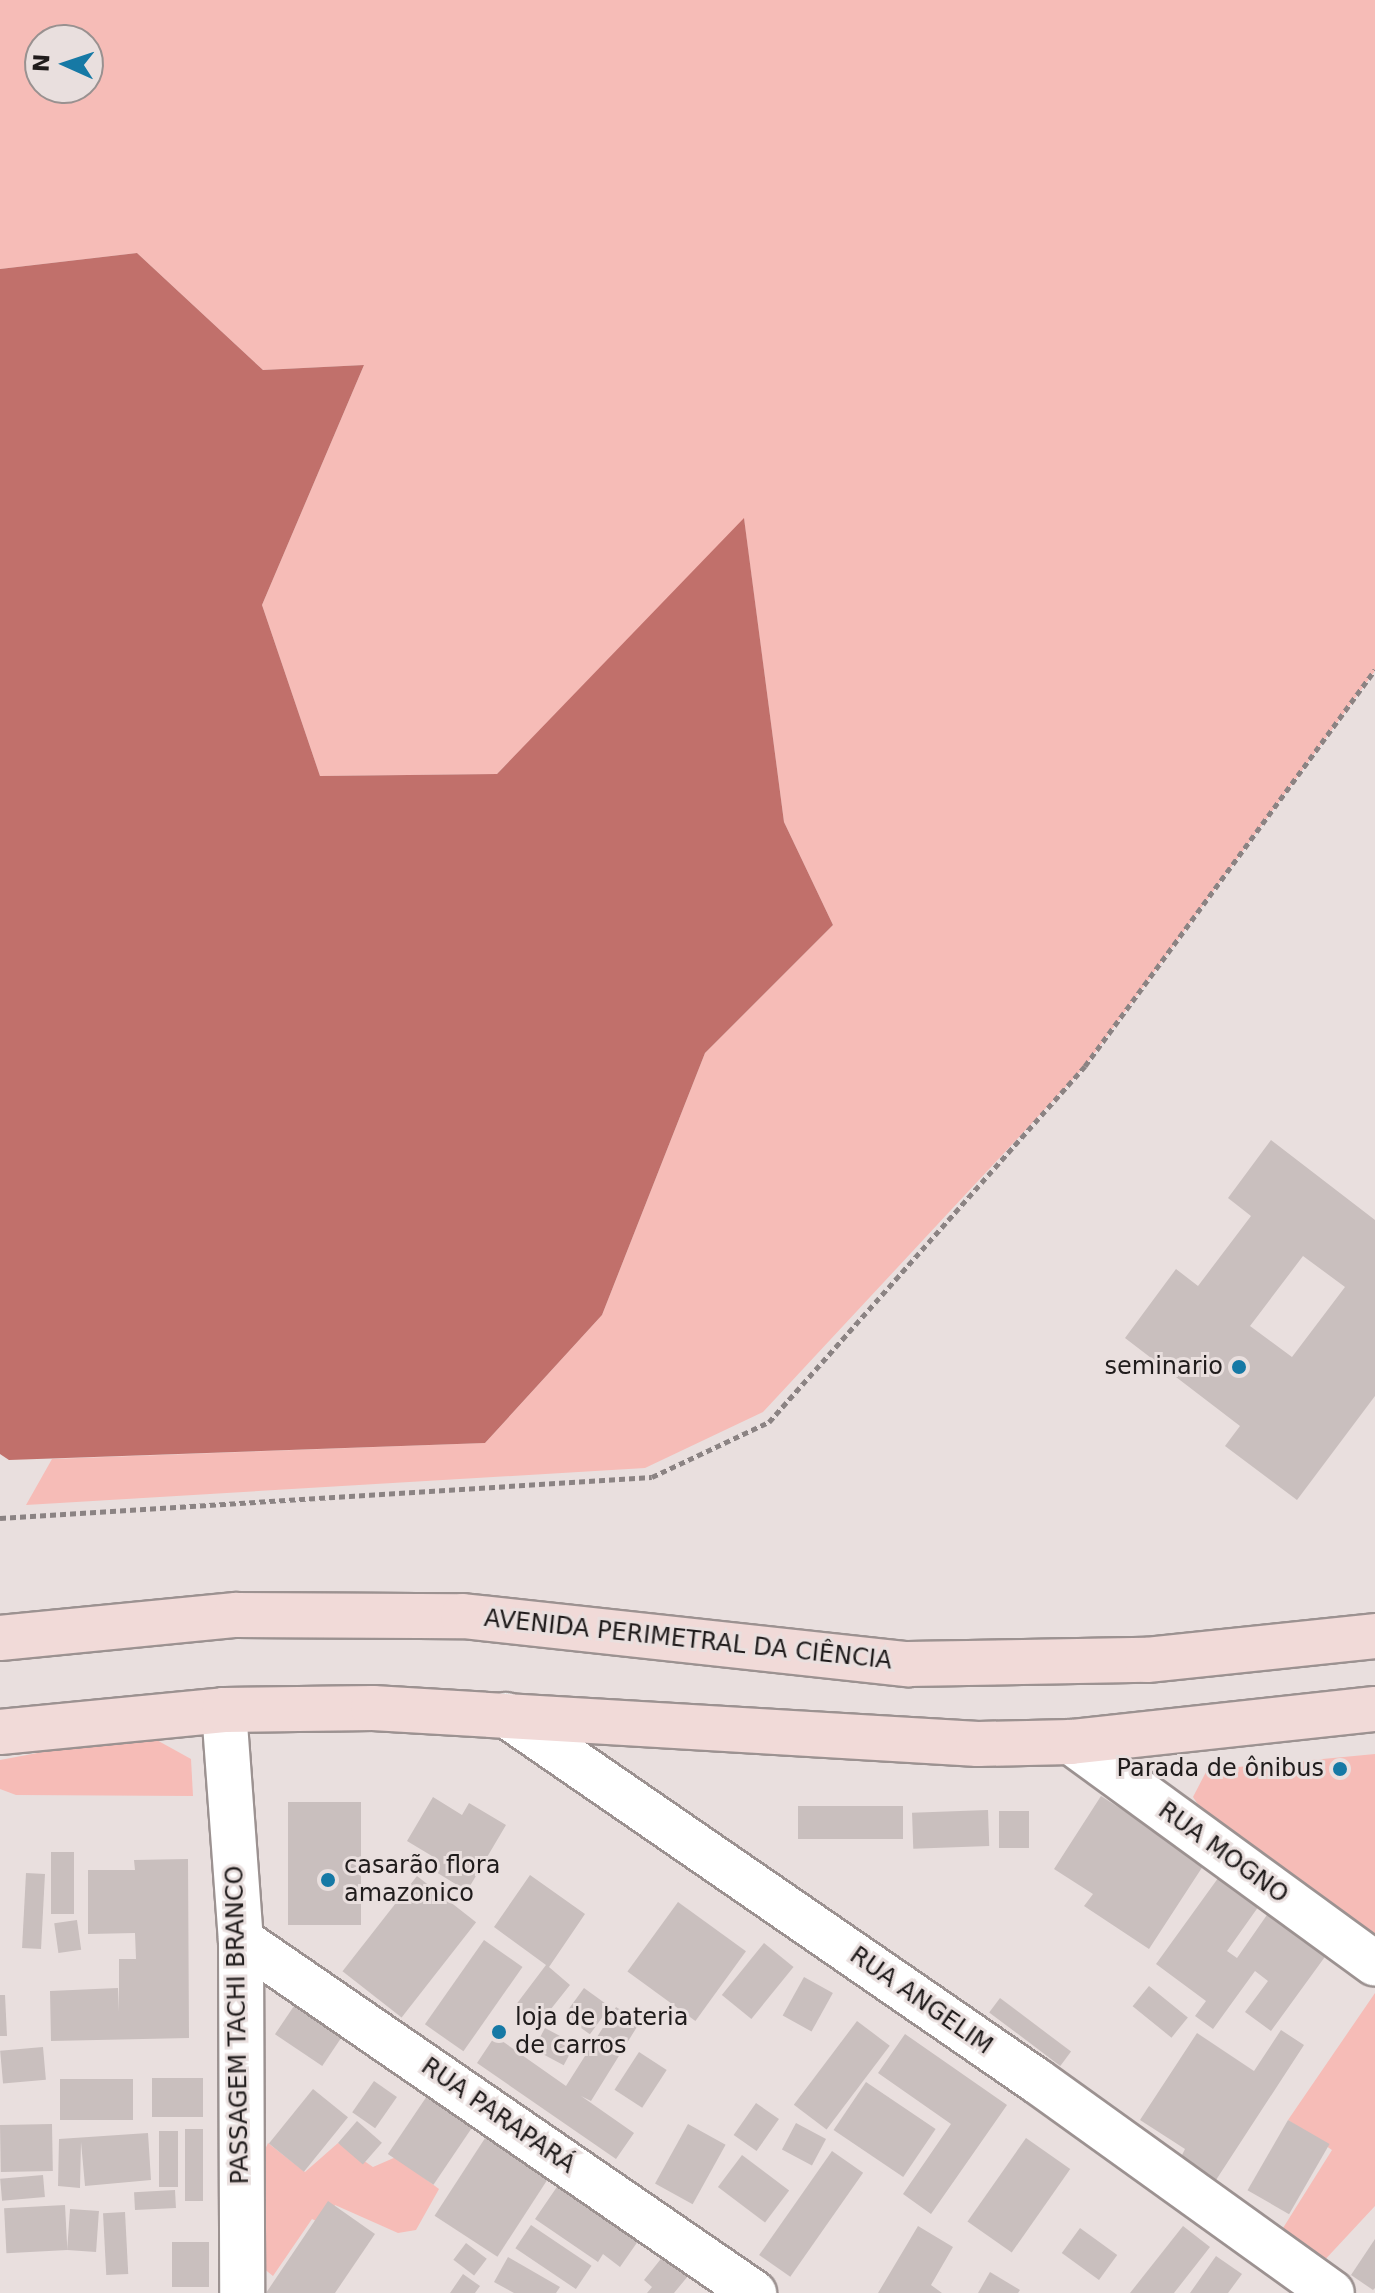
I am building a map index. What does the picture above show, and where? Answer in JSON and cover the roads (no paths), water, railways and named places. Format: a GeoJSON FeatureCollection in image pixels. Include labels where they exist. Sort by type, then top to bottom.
{"type":"FeatureCollection","features":[{"type":"Feature","properties":{"kind":"main road","name":"AVENIDA PERIMETRAL DA CIÊNCIA"},"geometry":{"type":"LineString","coordinates":[[0,1638],[236,1615],[463,1616],[908,1664],[1147,1660],[1375,1636]]}},
{"type":"Feature","properties":{"kind":"main road"},"geometry":{"type":"LineString","coordinates":[[0,1732],[224,1710],[373,1708],[963,1743],[1071,1742],[1375,1709]]}},
{"type":"Feature","properties":{"kind":"street","name":"PASSAGEM TACHI BRANCO"},"geometry":{"type":"LineString","coordinates":[[224,1710],[241,1940],[242,2293]]}},
{"type":"Feature","properties":{"kind":"street","name":"RUA ANGELIM"},"geometry":{"type":"LineString","coordinates":[[506,1715],[1037,2081],[1332,2293]]}},
{"type":"Feature","properties":{"kind":"street","name":"RUA MOGNO"},"geometry":{"type":"LineString","coordinates":[[1071,1742],[1375,1964]]}},
{"type":"Feature","properties":{"kind":"street","name":"RUA PARAPARÁ"},"geometry":{"type":"LineString","coordinates":[[241,1940],[754,2293]]}},
{"type":"Feature","properties":{"kind":"place","name":"seminario"},"geometry":{"type":"Point","coordinates":[1239,1367]}},
{"type":"Feature","properties":{"kind":"place","name":"Parada de ônibus"},"geometry":{"type":"Point","coordinates":[1340,1769]}},
{"type":"Feature","properties":{"kind":"place","name":"casarão flora amazonico"},"geometry":{"type":"Point","coordinates":[328,1880]}},
{"type":"Feature","properties":{"kind":"place","name":"loja de bateria de carros"},"geometry":{"type":"Point","coordinates":[499,2032]}}]}
